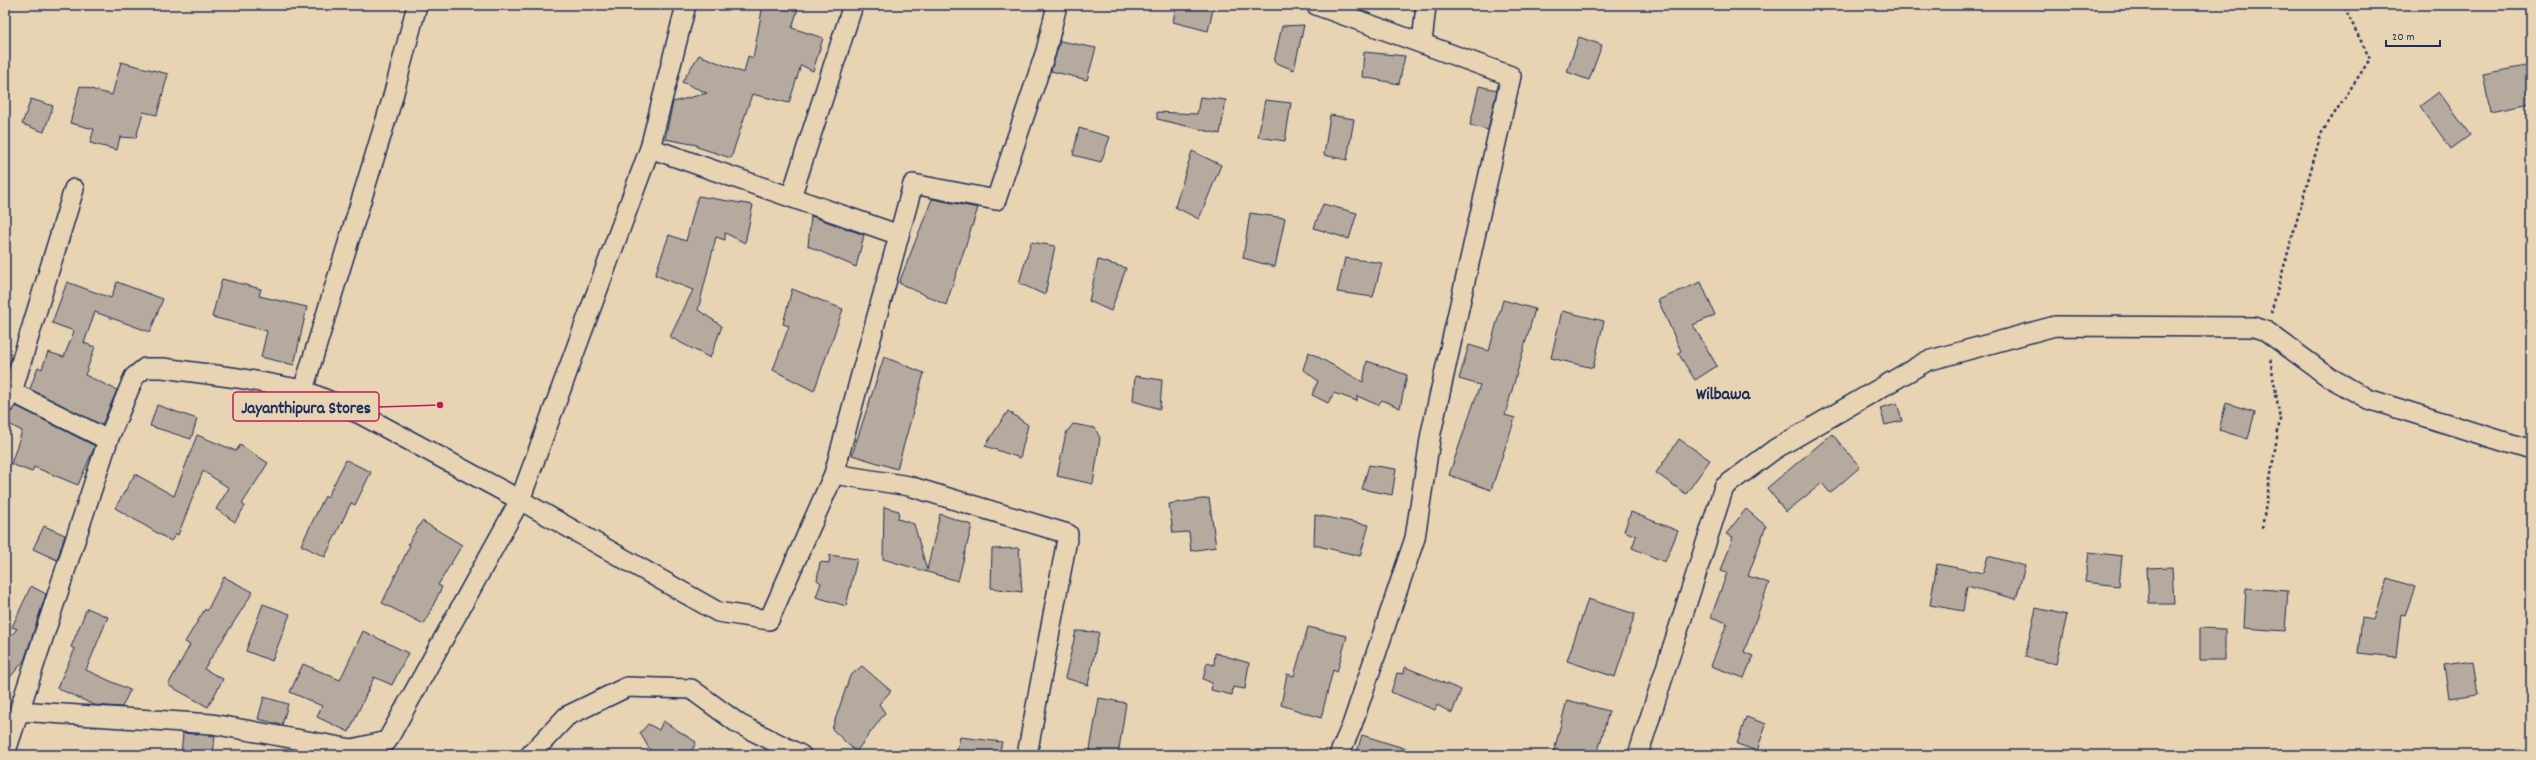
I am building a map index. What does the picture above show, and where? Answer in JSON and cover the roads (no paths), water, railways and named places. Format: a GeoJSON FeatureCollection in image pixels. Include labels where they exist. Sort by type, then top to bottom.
{"type":"FeatureCollection","features":[{"type":"Feature","properties":{"kind":"street"},"geometry":{"type":"LineString","coordinates":[[304,390],[392,100],[417,5]]}},
{"type":"Feature","properties":{"kind":"street"},"geometry":{"type":"LineString","coordinates":[[19,711],[212,724],[352,749],[387,741],[520,500],[650,148],[686,5]]}},
{"type":"Feature","properties":{"kind":"street"},"geometry":{"type":"LineString","coordinates":[[791,197],[853,5]]}},
{"type":"Feature","properties":{"kind":"street"},"geometry":{"type":"LineString","coordinates":[[5,754],[108,440],[134,377],[146,368],[163,368],[230,377],[304,390],[360,414],[520,500],[718,612],[769,620],[834,474],[913,184],[996,200],[1046,51],[1057,5]]}},
{"type":"Feature","properties":{"kind":"street"},"geometry":{"type":"LineString","coordinates":[[1316,5],[1511,76],[1431,433],[1415,538],[1352,725],[1339,755]]}},
{"type":"Feature","properties":{"kind":"street"},"geometry":{"type":"LineString","coordinates":[[1422,43],[1426,5]]}},
{"type":"Feature","properties":{"kind":"street"},"geometry":{"type":"LineString","coordinates":[[650,148],[899,236]]}},
{"type":"Feature","properties":{"kind":"street"},"geometry":{"type":"LineString","coordinates":[[74,189],[7,395],[108,440]]}},
{"type":"Feature","properties":{"kind":"street"},"geometry":{"type":"LineString","coordinates":[[1638,755],[1724,487],[1775,449],[1927,361],[2055,326],[2254,327],[2266,331],[2329,377],[2368,399],[2531,450]]}},
{"type":"Feature","properties":{"kind":"street"},"geometry":{"type":"LineString","coordinates":[[834,474],[909,486],[1068,534],[1027,755]]}},
{"type":"Feature","properties":{"kind":"street"},"geometry":{"type":"LineString","coordinates":[[530,755],[567,716],[627,687],[691,689],[739,724],[801,755]]}},
{"type":"Feature","properties":{"kind":"place","name":"Jayanthipura Stores"},"geometry":{"type":"Point","coordinates":[440,405]}},
{"type":"Feature","properties":{"kind":"district","name":"Wilbawa"},"geometry":{"type":"Point","coordinates":[1723,395]}}]}
